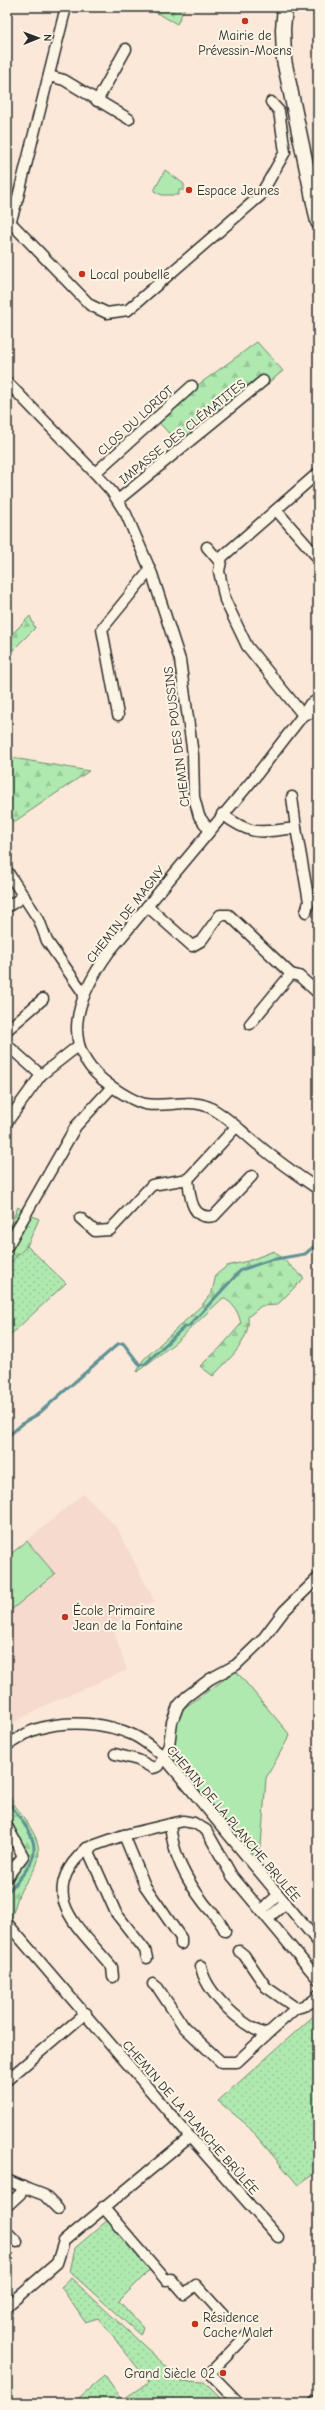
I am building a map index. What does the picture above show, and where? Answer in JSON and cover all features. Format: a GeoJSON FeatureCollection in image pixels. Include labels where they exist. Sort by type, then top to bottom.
{"type":"FeatureCollection","features":[{"type":"Feature","properties":{"kind":"main road"},"geometry":{"type":"LineString","coordinates":[[285,7],[283,36],[284,60],[318,222]]}},
{"type":"Feature","properties":{"kind":"main road"},"geometry":{"type":"LineString","coordinates":[[294,7],[290,28],[295,110]]}},
{"type":"Feature","properties":{"kind":"street"},"geometry":{"type":"LineString","coordinates":[[66,7],[18,197],[8,224],[90,305],[107,313],[128,310],[260,196],[285,152],[286,144],[279,111],[271,102]]}},
{"type":"Feature","properties":{"kind":"street"},"geometry":{"type":"LineString","coordinates":[[97,101],[126,49]]}},
{"type":"Feature","properties":{"kind":"street"},"geometry":{"type":"LineString","coordinates":[[49,76],[64,80],[129,119]]}},
{"type":"Feature","properties":{"kind":"street","name":"IMPASSE DES CLÉMATITES"},"geometry":{"type":"LineString","coordinates":[[118,500],[263,381]]}},
{"type":"Feature","properties":{"kind":"street","name":"CHEMIN DES POUSSINS"},"geometry":{"type":"LineString","coordinates":[[7,382],[95,473],[118,500],[150,570],[180,660],[193,755],[194,797],[199,816],[209,830]]}},
{"type":"Feature","properties":{"kind":"street","name":"CLOS DU LORIOT"},"geometry":{"type":"LineString","coordinates":[[95,473],[192,386]]}},
{"type":"Feature","properties":{"kind":"street"},"geometry":{"type":"LineString","coordinates":[[318,473],[220,561],[219,571],[225,600],[247,646],[303,715],[318,711]]}},
{"type":"Feature","properties":{"kind":"street"},"geometry":{"type":"LineString","coordinates":[[276,510],[318,558]]}},
{"type":"Feature","properties":{"kind":"street"},"geometry":{"type":"LineString","coordinates":[[207,547],[220,561]]}},
{"type":"Feature","properties":{"kind":"street"},"geometry":{"type":"LineString","coordinates":[[118,715],[102,629],[150,570]]}},
{"type":"Feature","properties":{"kind":"street","name":"CHEMIN DE MAGNY"},"geometry":{"type":"LineString","coordinates":[[318,700],[310,704],[255,777],[222,814],[104,958],[84,994],[76,1029],[78,1046],[95,1073],[112,1087],[129,1098],[146,1104],[187,1103],[207,1106],[226,1117],[284,1167],[318,1189]]}},
{"type":"Feature","properties":{"kind":"street"},"geometry":{"type":"LineString","coordinates":[[292,797],[309,902],[306,912]]}},
{"type":"Feature","properties":{"kind":"street"},"geometry":{"type":"LineString","coordinates":[[222,814],[241,828],[254,832],[296,828]]}},
{"type":"Feature","properties":{"kind":"street"},"geometry":{"type":"LineString","coordinates":[[7,871],[39,920],[48,941],[84,994]]}},
{"type":"Feature","properties":{"kind":"street"},"geometry":{"type":"LineString","coordinates":[[7,908],[24,896]]}},
{"type":"Feature","properties":{"kind":"street"},"geometry":{"type":"LineString","coordinates":[[147,906],[192,946],[201,941],[220,915],[229,915],[291,974],[299,976],[318,993]]}},
{"type":"Feature","properties":{"kind":"street"},"geometry":{"type":"LineString","coordinates":[[250,1024],[291,974]]}},
{"type":"Feature","properties":{"kind":"street"},"geometry":{"type":"LineString","coordinates":[[7,1030],[43,1000]]}},
{"type":"Feature","properties":{"kind":"street"},"geometry":{"type":"LineString","coordinates":[[7,1122],[41,1075],[78,1046]]}},
{"type":"Feature","properties":{"kind":"street"},"geometry":{"type":"LineString","coordinates":[[9,1050],[41,1075]]}},
{"type":"Feature","properties":{"kind":"street"},"geometry":{"type":"LineString","coordinates":[[7,1247],[76,1126],[112,1087]]}},
{"type":"Feature","properties":{"kind":"street"},"geometry":{"type":"LineString","coordinates":[[80,1218],[95,1231],[110,1230],[152,1185],[188,1179],[236,1127]]}},
{"type":"Feature","properties":{"kind":"street"},"geometry":{"type":"LineString","coordinates":[[188,1179],[191,1203],[197,1212],[208,1217],[214,1216],[252,1176]]}},
{"type":"Feature","properties":{"kind":"street"},"geometry":{"type":"LineString","coordinates":[[115,1754],[138,1760],[153,1768],[159,1766],[169,1745],[172,1722],[178,1706],[186,1697],[221,1671],[236,1665],[262,1640],[284,1611],[318,1578]]}},
{"type":"Feature","properties":{"kind":"street","name":"CHEMIN DE LA PLANCHE BRULÉE"},"geometry":{"type":"LineString","coordinates":[[7,1745],[35,1729],[58,1724],[85,1724],[110,1728],[133,1735],[163,1756],[318,1942]]}},
{"type":"Feature","properties":{"kind":"street"},"geometry":{"type":"LineString","coordinates":[[112,1977],[112,1967],[68,1914],[63,1898],[65,1874],[76,1858],[87,1848],[124,1835],[183,1821],[194,1823],[206,1830],[232,1876],[318,1979]]}},
{"type":"Feature","properties":{"kind":"street"},"geometry":{"type":"LineString","coordinates":[[170,1824],[171,1838],[178,1864],[193,1889],[225,1930]]}},
{"type":"Feature","properties":{"kind":"street"},"geometry":{"type":"LineString","coordinates":[[7,1826],[23,1856],[7,1877]]}},
{"type":"Feature","properties":{"kind":"street"},"geometry":{"type":"LineString","coordinates":[[124,1835],[145,1886],[181,1938],[181,1944]]}},
{"type":"Feature","properties":{"kind":"street"},"geometry":{"type":"LineString","coordinates":[[87,1848],[116,1914],[145,1950],[147,1958]]}},
{"type":"Feature","properties":{"kind":"street"},"geometry":{"type":"LineString","coordinates":[[265,1914],[282,1899]]}},
{"type":"Feature","properties":{"kind":"street","name":"CHEMIN DE LA PLANCHE BRÛLÉE"},"geometry":{"type":"LineString","coordinates":[[7,1923],[86,2013],[190,2137],[278,2236]]}},
{"type":"Feature","properties":{"kind":"street"},"geometry":{"type":"LineString","coordinates":[[239,1951],[244,1955],[266,1986],[296,2008]]}},
{"type":"Feature","properties":{"kind":"street"},"geometry":{"type":"LineString","coordinates":[[201,1966],[202,1974],[230,2011],[244,2024],[266,2035]]}},
{"type":"Feature","properties":{"kind":"street"},"geometry":{"type":"LineString","coordinates":[[153,1984],[158,1988],[184,2027],[221,2062],[237,2062],[296,2008],[308,2004],[316,1999],[318,1995]]}},
{"type":"Feature","properties":{"kind":"street"},"geometry":{"type":"LineString","coordinates":[[7,2080],[86,2013]]}},
{"type":"Feature","properties":{"kind":"street"},"geometry":{"type":"LineString","coordinates":[[7,2306],[57,2264],[64,2241],[103,2207],[190,2137]]}},
{"type":"Feature","properties":{"kind":"street"},"geometry":{"type":"LineString","coordinates":[[7,2180],[44,2196],[58,2209]]}},
{"type":"Feature","properties":{"kind":"street"},"geometry":{"type":"LineString","coordinates":[[7,2206],[20,2194],[23,2187]]}},
{"type":"Feature","properties":{"kind":"street"},"geometry":{"type":"LineString","coordinates":[[103,2207],[166,2280],[171,2279],[184,2294],[196,2285],[225,2317]]}},
{"type":"Feature","properties":{"kind":"street"},"geometry":{"type":"LineString","coordinates":[[7,2232],[17,2242]]}},
{"type":"Feature","properties":{"kind":"street"},"geometry":{"type":"LineString","coordinates":[[239,2403],[210,2373],[246,2336]]}},
{"type":"Feature","properties":{"kind":"street"},"geometry":{"type":"LineString","coordinates":[[314,2403],[318,2400]]}},
{"type":"Feature","properties":{"kind":"shaded area","name":"École Primaire Jean de la Fontaine"},"geometry":{"type":"Polygon","coordinates":[[[83,1494],[117,1528],[155,1602],[130,1609],[114,1625],[114,1632],[127,1670],[48,1704],[7,1726],[7,1557],[83,1494]]]}},
{"type":"Feature","properties":{"kind":"green space"},"geometry":{"type":"Polygon","coordinates":[[[146,7],[185,7],[177,24],[146,7]]]}},
{"type":"Feature","properties":{"kind":"green space"},"geometry":{"type":"Polygon","coordinates":[[[165,170],[184,184],[184,190],[179,190],[179,195],[162,195],[154,191],[165,170]]]}},
{"type":"Feature","properties":{"kind":"green space"},"geometry":{"type":"Polygon","coordinates":[[[257,342],[283,371],[192,444],[175,440],[154,417],[257,342]]]}},
{"type":"Feature","properties":{"kind":"green space"},"geometry":{"type":"Polygon","coordinates":[[[30,616],[35,628],[7,656],[7,639],[30,616]]]}},
{"type":"Feature","properties":{"kind":"green space"},"geometry":{"type":"Polygon","coordinates":[[[7,757],[89,771],[14,822],[7,813],[7,757]]]}},
{"type":"Feature","properties":{"kind":"green space"},"geometry":{"type":"Polygon","coordinates":[[[18,1207],[24,1212],[39,1219],[27,1246],[7,1266],[7,1232],[18,1207]]]}},
{"type":"Feature","properties":{"kind":"green space"},"geometry":{"type":"Polygon","coordinates":[[[27,1246],[66,1283],[7,1338],[7,1266],[27,1246]]]}},
{"type":"Feature","properties":{"kind":"green space"},"geometry":{"type":"Polygon","coordinates":[[[274,1251],[304,1278],[277,1305],[261,1306],[248,1317],[248,1326],[242,1342],[237,1350],[213,1376],[200,1366],[219,1349],[241,1324],[235,1308],[230,1302],[223,1298],[176,1342],[137,1372],[143,1360],[202,1305],[212,1292],[216,1275],[227,1266],[248,1261],[274,1251]]]}},
{"type":"Feature","properties":{"kind":"green space"},"geometry":{"type":"Polygon","coordinates":[[[27,1541],[55,1574],[11,1610],[7,1606],[7,1557],[27,1541]]]}},
{"type":"Feature","properties":{"kind":"green space"},"geometry":{"type":"Polygon","coordinates":[[[236,1671],[290,1735],[266,1778],[261,1846],[252,1861],[181,1766],[172,1760],[174,1731],[184,1708],[236,1671]]]}},
{"type":"Feature","properties":{"kind":"green space"},"geometry":{"type":"Polygon","coordinates":[[[7,1788],[15,1806],[27,1822],[37,1840],[39,1850],[37,1864],[21,1890],[12,1916],[7,1924],[7,1883],[25,1856],[23,1846],[7,1812],[7,1788]]]}},
{"type":"Feature","properties":{"kind":"green space"},"geometry":{"type":"Polygon","coordinates":[[[318,2012],[318,2171],[298,2185],[246,2124],[218,2101],[318,2012]]]}},
{"type":"Feature","properties":{"kind":"green space"},"geometry":{"type":"Polygon","coordinates":[[[109,2219],[152,2268],[119,2301],[143,2327],[140,2335],[70,2272],[75,2248],[109,2219]]]}},
{"type":"Feature","properties":{"kind":"green space"},"geometry":{"type":"Polygon","coordinates":[[[71,2278],[182,2381],[204,2382],[225,2403],[73,2403],[105,2375],[122,2400],[149,2382],[98,2318],[85,2322],[61,2287],[71,2278]]]}},
{"type":"Feature","properties":{"kind":"waterway"},"geometry":{"type":"LineString","coordinates":[[7,1437],[26,1421],[37,1415],[118,1344],[123,1343],[140,1365],[145,1364],[183,1328],[189,1326],[241,1270],[270,1260],[305,1254],[318,1243]]}},
{"type":"Feature","properties":{"kind":"waterway"},"geometry":{"type":"LineString","coordinates":[[7,1798],[32,1837],[34,1846],[34,1855],[31,1863],[7,1893]]}},
{"type":"Feature","properties":{"kind":"place","name":"Mairie de Prévessin-Moens"},"geometry":{"type":"Point","coordinates":[245,21]}},
{"type":"Feature","properties":{"kind":"place","name":"Espace Jeunes"},"geometry":{"type":"Point","coordinates":[189,190]}},
{"type":"Feature","properties":{"kind":"place","name":"Local poubelle"},"geometry":{"type":"Point","coordinates":[82,274]}},
{"type":"Feature","properties":{"kind":"place","name":"École Primaire Jean de la Fontaine"},"geometry":{"type":"Point","coordinates":[65,1617]}},
{"type":"Feature","properties":{"kind":"place","name":"Résidence Cache Malet"},"geometry":{"type":"Point","coordinates":[195,2324]}},
{"type":"Feature","properties":{"kind":"place","name":"Grand Siècle 02"},"geometry":{"type":"Point","coordinates":[223,2373]}}]}
